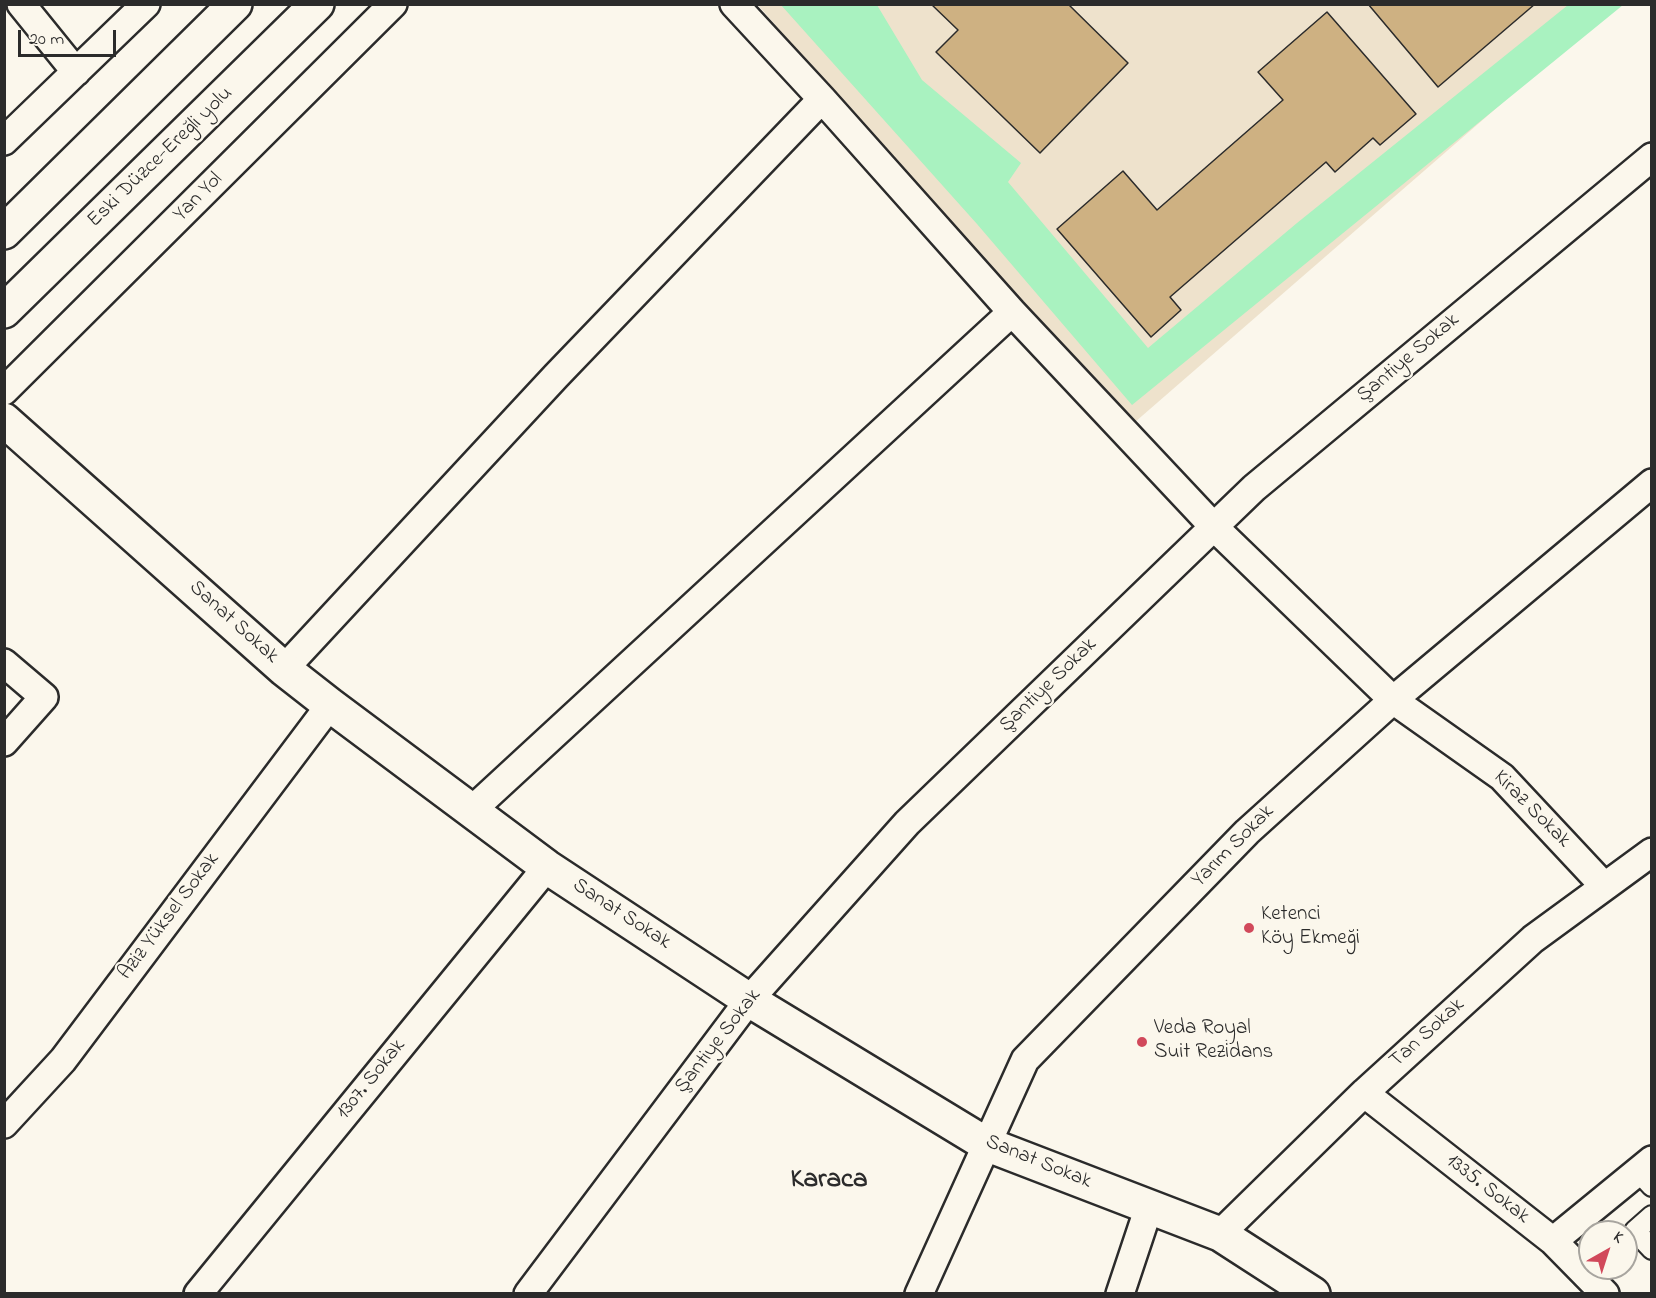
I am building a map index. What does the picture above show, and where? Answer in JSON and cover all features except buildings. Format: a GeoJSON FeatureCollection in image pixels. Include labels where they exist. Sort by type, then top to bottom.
{"type":"FeatureCollection","features":[{"type":"Feature","properties":{"kind":"street"},"geometry":{"type":"LineString","coordinates":[[4,141],[146,4]]}},
{"type":"Feature","properties":{"kind":"street"},"geometry":{"type":"LineString","coordinates":[[4,232],[235,4]]}},
{"type":"Feature","properties":{"kind":"street","name":"Eski Düzce-Ereğli yolu"},"geometry":{"type":"LineString","coordinates":[[4,311],[317,4]]}},
{"type":"Feature","properties":{"kind":"street","name":"Yan Yol"},"geometry":{"type":"LineString","coordinates":[[4,391],[393,4]]}},
{"type":"Feature","properties":{"kind":"street","name":"Kiraz Sokak"},"geometry":{"type":"LineString","coordinates":[[734,4],[1012,312],[1214,527],[1393,700],[1503,777],[1604,886]]}},
{"type":"Feature","properties":{"kind":"street"},"geometry":{"type":"LineString","coordinates":[[36,10],[76,72]]}},
{"type":"Feature","properties":{"kind":"street"},"geometry":{"type":"LineString","coordinates":[[284,669],[556,376],[822,99]]}},
{"type":"Feature","properties":{"kind":"street","name":"Şantiye Sokak"},"geometry":{"type":"LineString","coordinates":[[528,1293],[749,1000],[907,823],[1254,488],[1652,157]]}},
{"type":"Feature","properties":{"kind":"street"},"geometry":{"type":"LineString","coordinates":[[471,811],[1012,312]]}},
{"type":"Feature","properties":{"kind":"street","name":"Sanat Sokak"},"geometry":{"type":"LineString","coordinates":[[4,420],[284,669],[547,867],[749,1000],[986,1144],[1220,1234],[1313,1293]]}},
{"type":"Feature","properties":{"kind":"street","name":"Yarım Sokak"},"geometry":{"type":"LineString","coordinates":[[919,1293],[1025,1060],[1247,832],[1393,700],[1652,483]]}},
{"type":"Feature","properties":{"kind":"street"},"geometry":{"type":"LineString","coordinates":[[4,663],[44,697],[4,742]]}},
{"type":"Feature","properties":{"kind":"street","name":"Aziz Yüksel Sokak"},"geometry":{"type":"LineString","coordinates":[[4,1124],[63,1060],[330,705]]}},
{"type":"Feature","properties":{"kind":"street","name":"Tan Sokak"},"geometry":{"type":"LineString","coordinates":[[1220,1234],[1364,1093],[1533,939],[1652,852]]}},
{"type":"Feature","properties":{"kind":"street","name":"1307. Sokak"},"geometry":{"type":"LineString","coordinates":[[198,1293],[547,867]]}},
{"type":"Feature","properties":{"kind":"street","name":"1335. Sokak"},"geometry":{"type":"LineString","coordinates":[[1364,1093],[1553,1242],[1605,1293]]}},
{"type":"Feature","properties":{"kind":"street"},"geometry":{"type":"LineString","coordinates":[[1553,1242],[1647,1173]]}},
{"type":"Feature","properties":{"kind":"street"},"geometry":{"type":"LineString","coordinates":[[1120,1293],[1149,1207]]}},
{"type":"Feature","properties":{"kind":"street"},"geometry":{"type":"LineString","coordinates":[[1652,1216],[1635,1231],[1652,1250]]}},
{"type":"Feature","properties":{"kind":"shaded area"},"geometry":{"type":"Polygon","coordinates":[[[758,5],[1615,5],[1127,429],[758,5]]]}},
{"type":"Feature","properties":{"kind":"green space"},"geometry":{"type":"Polygon","coordinates":[[[781,5],[877,5],[922,80],[1021,163],[1008,182],[1148,348],[1297,223],[1568,5],[1623,5],[1132,405],[977,224],[781,5]]]}},
{"type":"Feature","properties":{"kind":"place","name":"Ketenci Köy Ekmeği"},"geometry":{"type":"Point","coordinates":[1249,928]}},
{"type":"Feature","properties":{"kind":"place","name":"Veda Royal Suit Rezidans"},"geometry":{"type":"Point","coordinates":[1142,1042]}},
{"type":"Feature","properties":{"kind":"district","name":"Karaca"},"geometry":{"type":"Point","coordinates":[829,1182]}}]}
